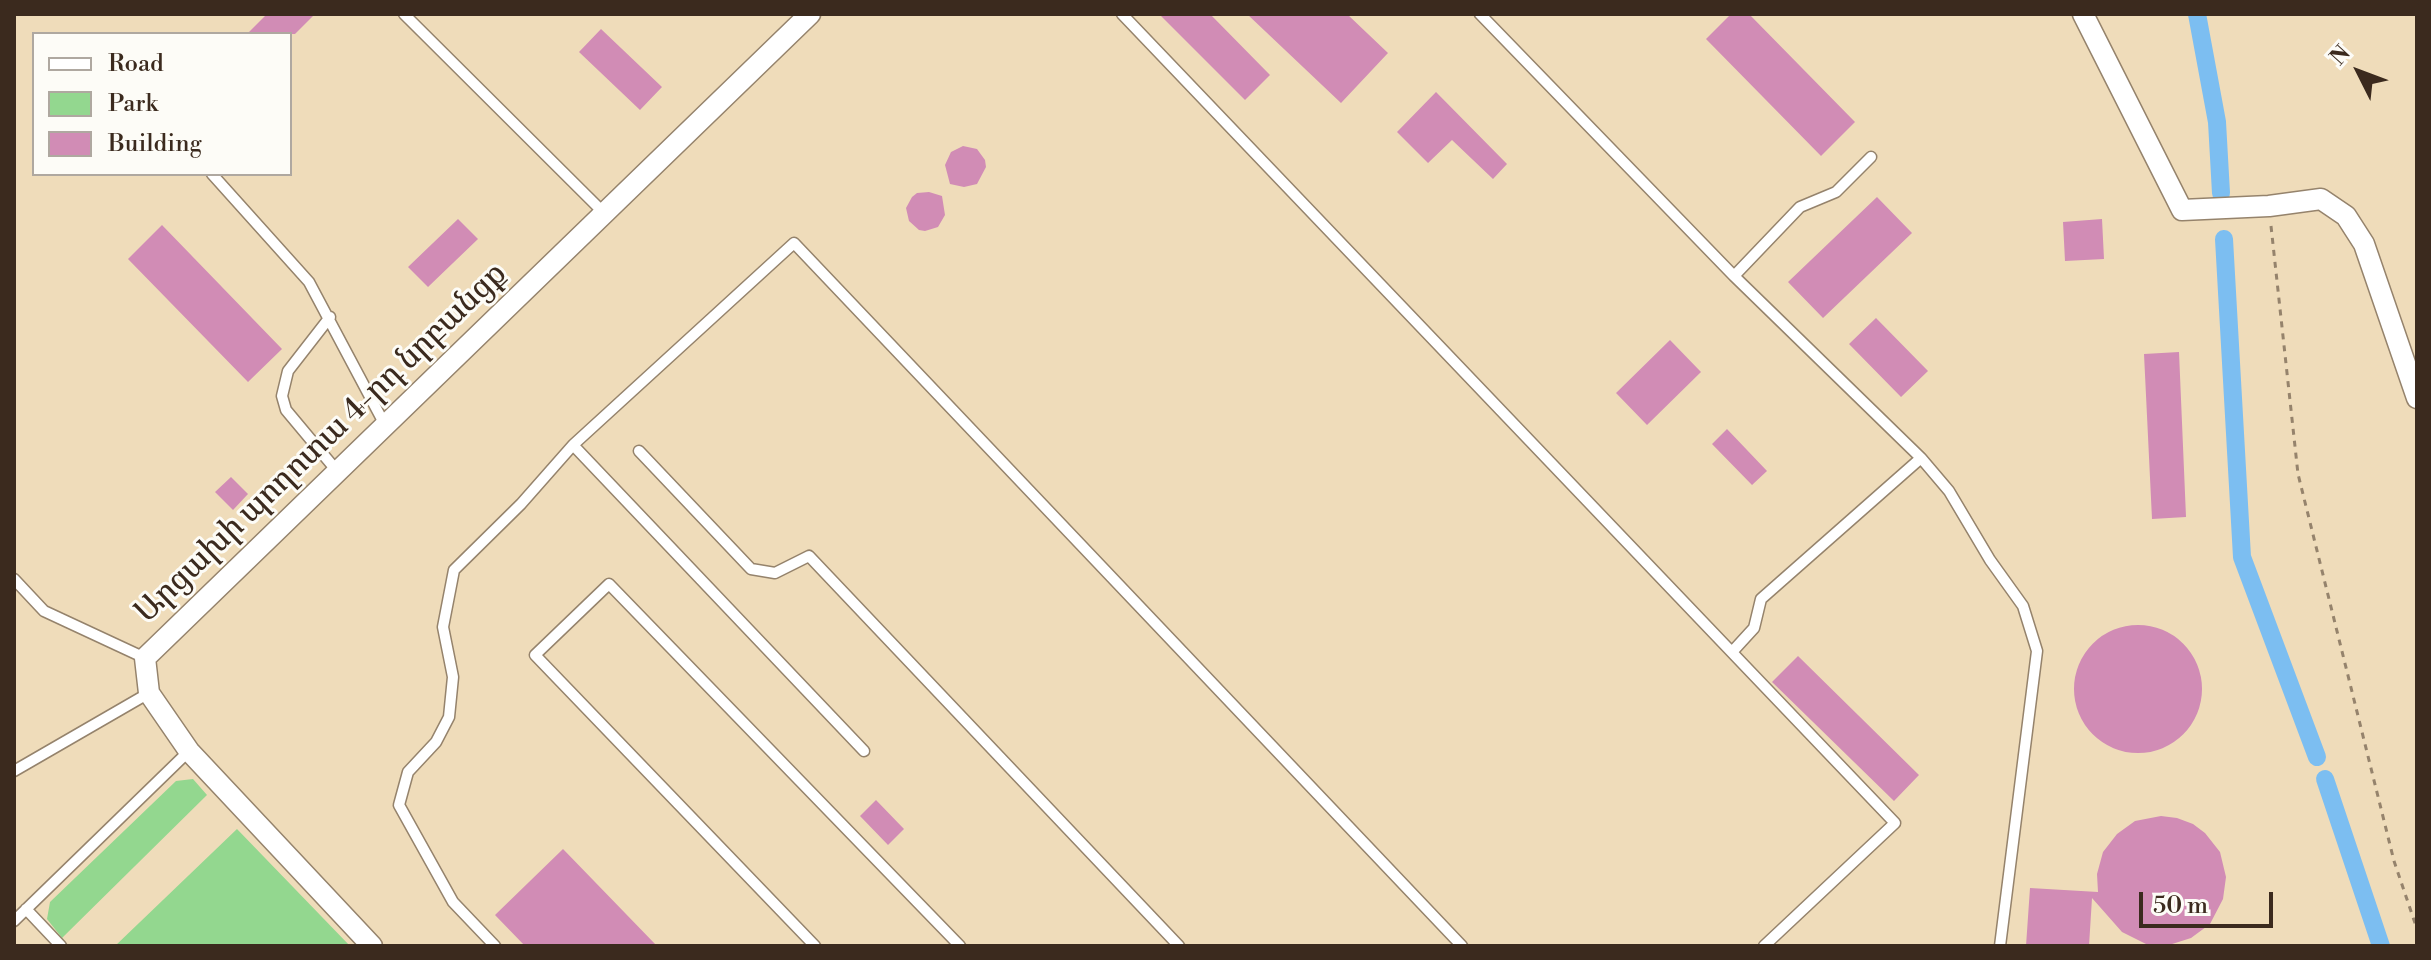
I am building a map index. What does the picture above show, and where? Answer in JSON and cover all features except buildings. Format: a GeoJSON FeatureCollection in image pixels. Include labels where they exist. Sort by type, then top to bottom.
{"type":"FeatureCollection","features":[{"type":"Feature","properties":{"kind":"street","name":"Արցախի պողոտա 4-րդ նրբանցք"},"geometry":{"type":"LineString","coordinates":[[372,946],[189,751],[149,693],[145,658],[810,14]]}},
{"type":"Feature","properties":{"kind":"street"},"geometry":{"type":"LineString","coordinates":[[2083,14],[2182,210],[2269,206],[2321,199],[2346,216],[2364,244],[2417,398]]}},
{"type":"Feature","properties":{"kind":"lane"},"geometry":{"type":"LineString","coordinates":[[404,14],[604,213]]}},
{"type":"Feature","properties":{"kind":"lane"},"geometry":{"type":"LineString","coordinates":[[1122,14],[1895,823],[1764,946]]}},
{"type":"Feature","properties":{"kind":"lane"},"geometry":{"type":"LineString","coordinates":[[1480,14],[1734,276],[1921,458],[1949,491],[1990,560],[2023,606],[2037,651],[2000,946]]}},
{"type":"Feature","properties":{"kind":"lane"},"geometry":{"type":"LineString","coordinates":[[1734,276],[1800,207],[1836,192],[1871,157]]}},
{"type":"Feature","properties":{"kind":"lane"},"geometry":{"type":"LineString","coordinates":[[214,176],[309,282],[385,425]]}},
{"type":"Feature","properties":{"kind":"lane"},"geometry":{"type":"LineString","coordinates":[[495,946],[453,902],[399,805],[408,772],[436,742],[449,717],[453,677],[443,627],[454,570],[521,504],[573,445],[794,243],[1462,946]]}},
{"type":"Feature","properties":{"kind":"lane"},"geometry":{"type":"LineString","coordinates":[[330,317],[288,371],[282,396],[286,410],[337,471]]}},
{"type":"Feature","properties":{"kind":"lane"},"geometry":{"type":"LineString","coordinates":[[573,445],[864,751]]}},
{"type":"Feature","properties":{"kind":"lane"},"geometry":{"type":"LineString","coordinates":[[639,451],[751,569],[775,573],[809,556],[1179,946]]}},
{"type":"Feature","properties":{"kind":"lane"},"geometry":{"type":"LineString","coordinates":[[1732,652],[1754,628],[1761,599],[1921,458]]}},
{"type":"Feature","properties":{"kind":"lane"},"geometry":{"type":"LineString","coordinates":[[14,579],[44,611],[145,658]]}},
{"type":"Feature","properties":{"kind":"lane"},"geometry":{"type":"LineString","coordinates":[[815,946],[535,655],[609,584],[960,946]]}},
{"type":"Feature","properties":{"kind":"lane"},"geometry":{"type":"LineString","coordinates":[[14,771],[149,693]]}},
{"type":"Feature","properties":{"kind":"lane"},"geometry":{"type":"LineString","coordinates":[[14,921],[189,751]]}},
{"type":"Feature","properties":{"kind":"lane"},"geometry":{"type":"LineString","coordinates":[[26,909],[61,946]]}},
{"type":"Feature","properties":{"kind":"path"},"geometry":{"type":"LineString","coordinates":[[2269,206],[2298,474],[2394,861],[2417,929]]}},
{"type":"Feature","properties":{"kind":"green space"},"geometry":{"type":"Polygon","coordinates":[[[193,779],[207,795],[62,938],[47,919],[50,902],[176,781],[193,779]]]}},
{"type":"Feature","properties":{"kind":"green space"},"geometry":{"type":"Polygon","coordinates":[[[237,829],[350,946],[115,946],[237,829]]]}},
{"type":"Feature","properties":{"kind":"waterway"},"geometry":{"type":"LineString","coordinates":[[2197,14],[2217,122],[2221,193]]}},
{"type":"Feature","properties":{"kind":"waterway"},"geometry":{"type":"LineString","coordinates":[[2224,239],[2242,557],[2317,757]]}},
{"type":"Feature","properties":{"kind":"waterway"},"geometry":{"type":"LineString","coordinates":[[2325,779],[2381,946]]}}]}
